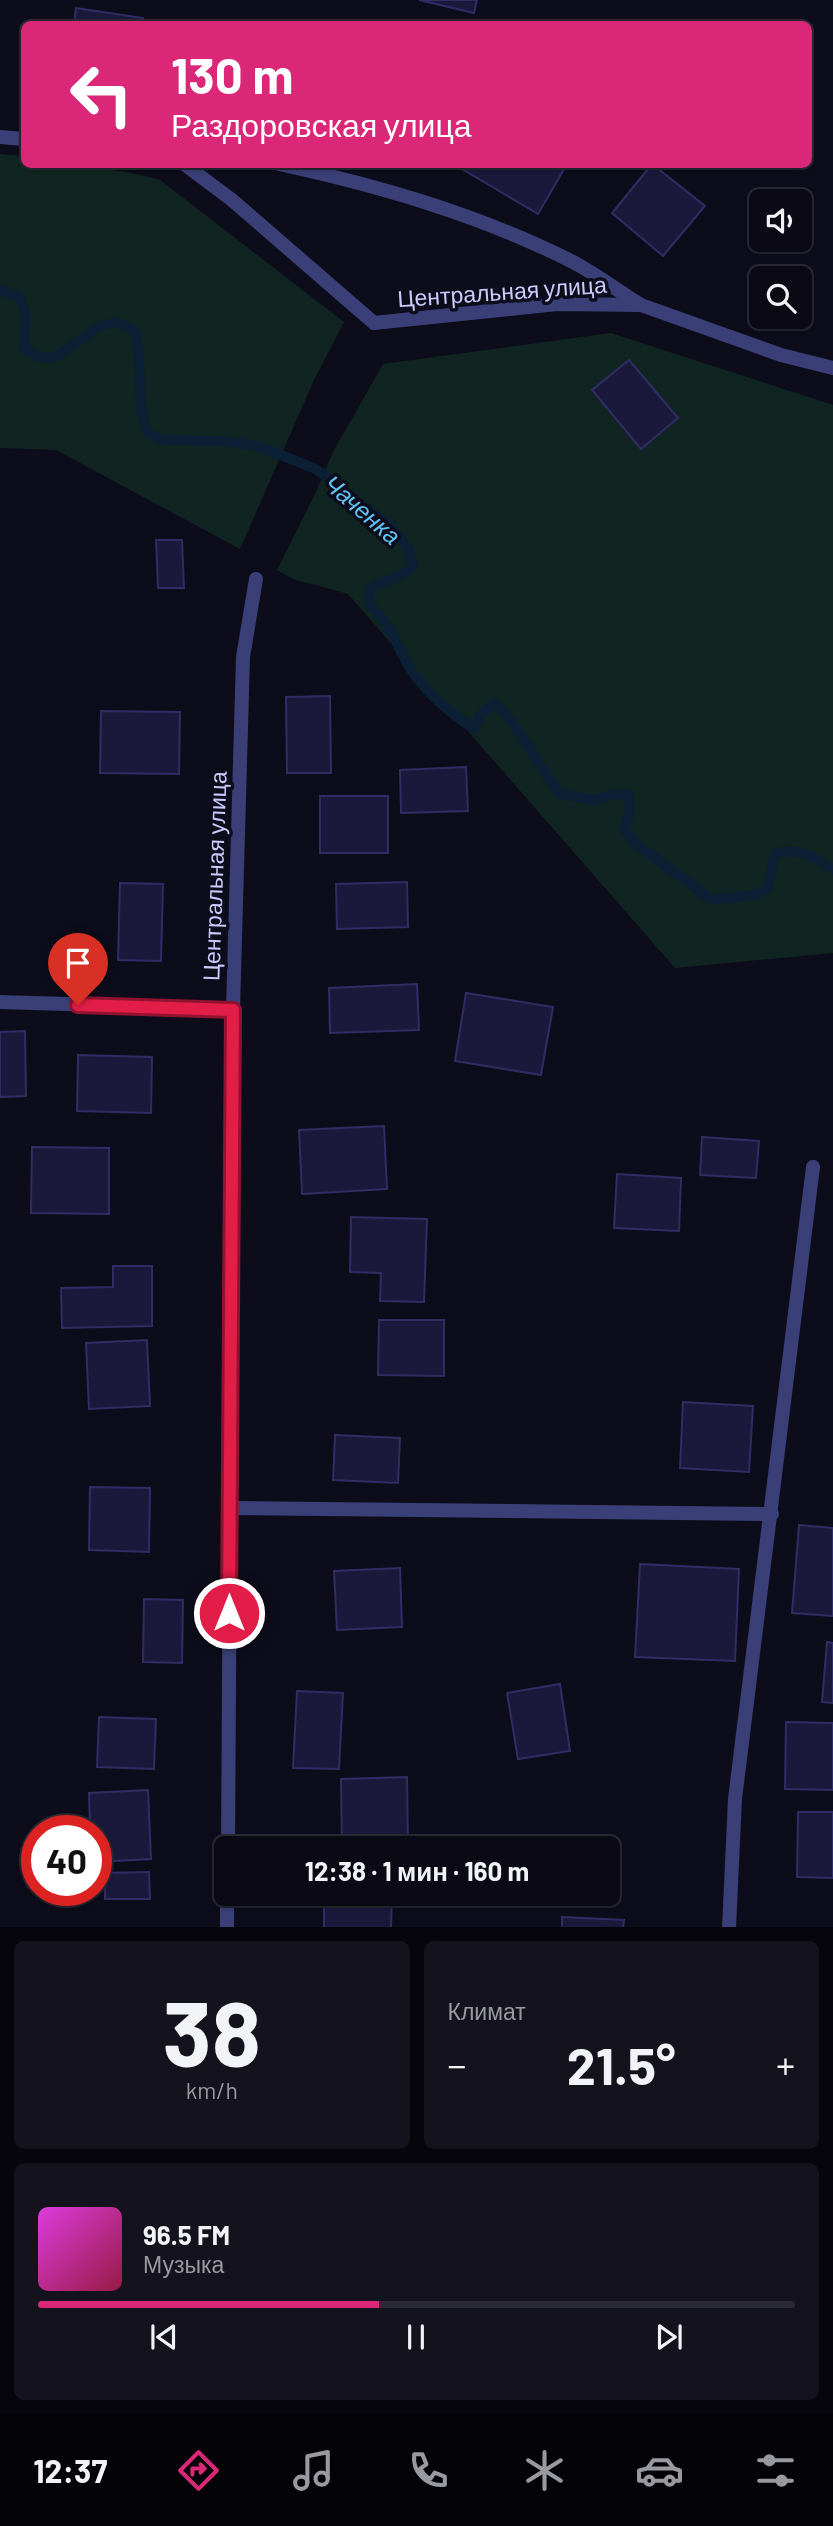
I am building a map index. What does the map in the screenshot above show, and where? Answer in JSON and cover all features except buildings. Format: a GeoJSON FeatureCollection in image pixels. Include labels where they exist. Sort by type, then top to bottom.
{"type":"FeatureCollection","features":[{"type":"Feature","properties":{"kind":"street"},"geometry":{"type":"LineString","coordinates":[[0,137],[21,139]]}},
{"type":"Feature","properties":{"kind":"street","name":"Центральная улица"},"geometry":{"type":"LineString","coordinates":[[189,168],[232,200],[374,323],[557,304],[640,305],[781,355],[833,368]]}},
{"type":"Feature","properties":{"kind":"street"},"geometry":{"type":"LineString","coordinates":[[296,168],[374,187],[464,214],[574,262],[640,305]]}},
{"type":"Feature","properties":{"kind":"street","name":"Центральная улица"},"geometry":{"type":"LineString","coordinates":[[228,1836],[233,1010],[243,657],[256,579]]}},
{"type":"Feature","properties":{"kind":"street"},"geometry":{"type":"LineString","coordinates":[[0,1002],[233,1010]]}},
{"type":"Feature","properties":{"kind":"street"},"geometry":{"type":"LineString","coordinates":[[729,1927],[735,1799],[813,1167]]}},
{"type":"Feature","properties":{"kind":"street"},"geometry":{"type":"LineString","coordinates":[[230,1508],[772,1514]]}},
{"type":"Feature","properties":{"kind":"street"},"geometry":{"type":"LineString","coordinates":[[227,1927],[228,1906]]}},
{"type":"Feature","properties":{"kind":"green space"},"geometry":{"type":"Polygon","coordinates":[[[0,154],[21,156],[21,168],[100,168],[160,180],[344,322],[314,380],[240,549],[56,450],[0,448],[0,154]]]}},
{"type":"Feature","properties":{"kind":"green space"},"geometry":{"type":"Polygon","coordinates":[[[611,333],[833,405],[833,953],[675,968],[348,594],[293,579],[277,570],[333,452],[383,364],[611,333]]]}},
{"type":"Feature","properties":{"kind":"waterway","name":"Чаченка"},"geometry":{"type":"LineString","coordinates":[[0,290],[20,298],[26,314],[24,349],[39,357],[56,357],[100,326],[117,322],[134,330],[139,356],[141,409],[148,433],[164,440],[223,441],[258,446],[316,469],[391,527],[409,550],[413,566],[398,577],[369,589],[370,606],[390,629],[420,682],[442,704],[474,729],[481,714],[495,703],[513,724],[560,794],[595,800],[612,794],[629,795],[630,812],[624,829],[635,843],[712,900],[755,895],[767,889],[776,853],[784,851],[806,854],[833,870]]}},
{"type":"Feature","properties":{"kind":"route"},"geometry":{"type":"LineString","coordinates":[[78,1005],[233,1010],[229,1613]]}}]}
